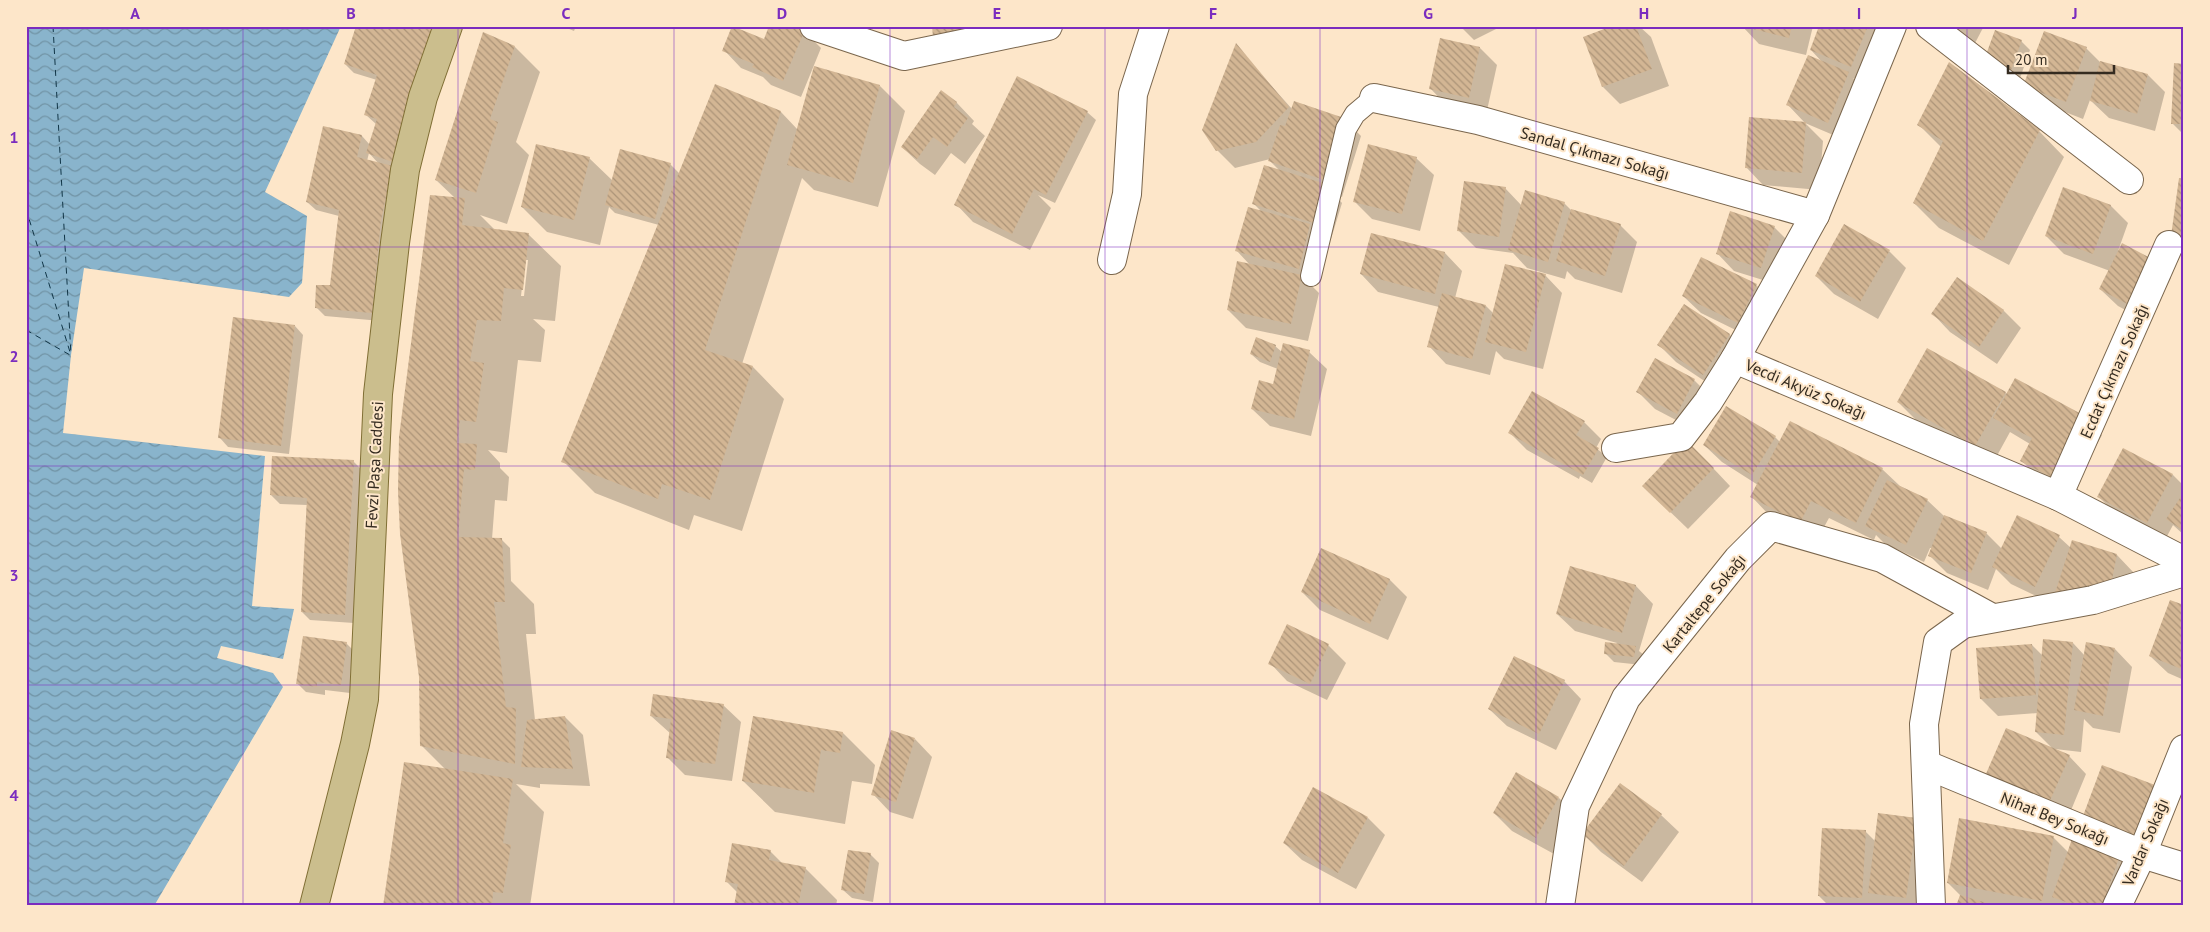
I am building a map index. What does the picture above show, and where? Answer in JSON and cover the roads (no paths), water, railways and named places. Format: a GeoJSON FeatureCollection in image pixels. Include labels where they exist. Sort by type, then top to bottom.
{"type":"FeatureCollection","features":[{"type":"Feature","properties":{"kind":"main road","name":"Fevzi Paşa Caddesi"},"geometry":{"type":"LineString","coordinates":[[314,906],[356,744],[364,699],[378,394],[404,170],[423,97],[448,26]]}},
{"type":"Feature","properties":{"kind":"street"},"geometry":{"type":"LineString","coordinates":[[814,26],[904,56],[1048,26]]}},
{"type":"Feature","properties":{"kind":"street"},"geometry":{"type":"LineString","coordinates":[[1112,260],[1127,194],[1133,94],[1155,26]]}},
{"type":"Feature","properties":{"kind":"street","name":"Vecdi Akyüz Sokağı"},"geometry":{"type":"LineString","coordinates":[[1892,26],[1815,215],[1735,359],[2058,496],[2184,561]]}},
{"type":"Feature","properties":{"kind":"street"},"geometry":{"type":"LineString","coordinates":[[1930,26],[2129,180]]}},
{"type":"Feature","properties":{"kind":"street","name":"Sandal Çıkmazı Sokağı"},"geometry":{"type":"LineString","coordinates":[[1374,98],[1478,120],[1815,215]]}},
{"type":"Feature","properties":{"kind":"street","name":"Ecdat Çıkmazı Sokağı"},"geometry":{"type":"LineString","coordinates":[[2058,496],[2169,245]]}},
{"type":"Feature","properties":{"kind":"street"},"geometry":{"type":"LineString","coordinates":[[1616,448],[1681,437],[1708,402],[1735,359]]}},
{"type":"Feature","properties":{"kind":"street","name":"Kartaltepe Sokağı"},"geometry":{"type":"LineString","coordinates":[[1560,906],[1575,806],[1626,698],[1738,559],[1771,526],[1882,558],[1992,618]]}},
{"type":"Feature","properties":{"kind":"street"},"geometry":{"type":"LineString","coordinates":[[1931,906],[1924,724],[1938,642],[1963,624],[2093,600],[2184,572]]}},
{"type":"Feature","properties":{"kind":"street","name":"Vardar Sokağı"},"geometry":{"type":"LineString","coordinates":[[2117,906],[2142,854],[2184,749]]}},
{"type":"Feature","properties":{"kind":"street","name":"Nihat Bey Sokağı"},"geometry":{"type":"LineString","coordinates":[[1927,765],[2142,854],[2184,867]]}},
{"type":"Feature","properties":{"kind":"lane"},"geometry":{"type":"LineString","coordinates":[[1311,276],[1346,129],[1354,114],[1374,98]]}},
{"type":"Feature","properties":{"kind":"water"},"geometry":{"type":"Polygon","coordinates":[[[26,26],[341,26],[265,192],[307,216],[302,283],[289,297],[84,268],[71,355],[63,433],[265,456],[252,606],[294,609],[283,659],[221,646],[217,658],[273,673],[283,687],[154,906],[26,906],[26,26]]]}}]}
